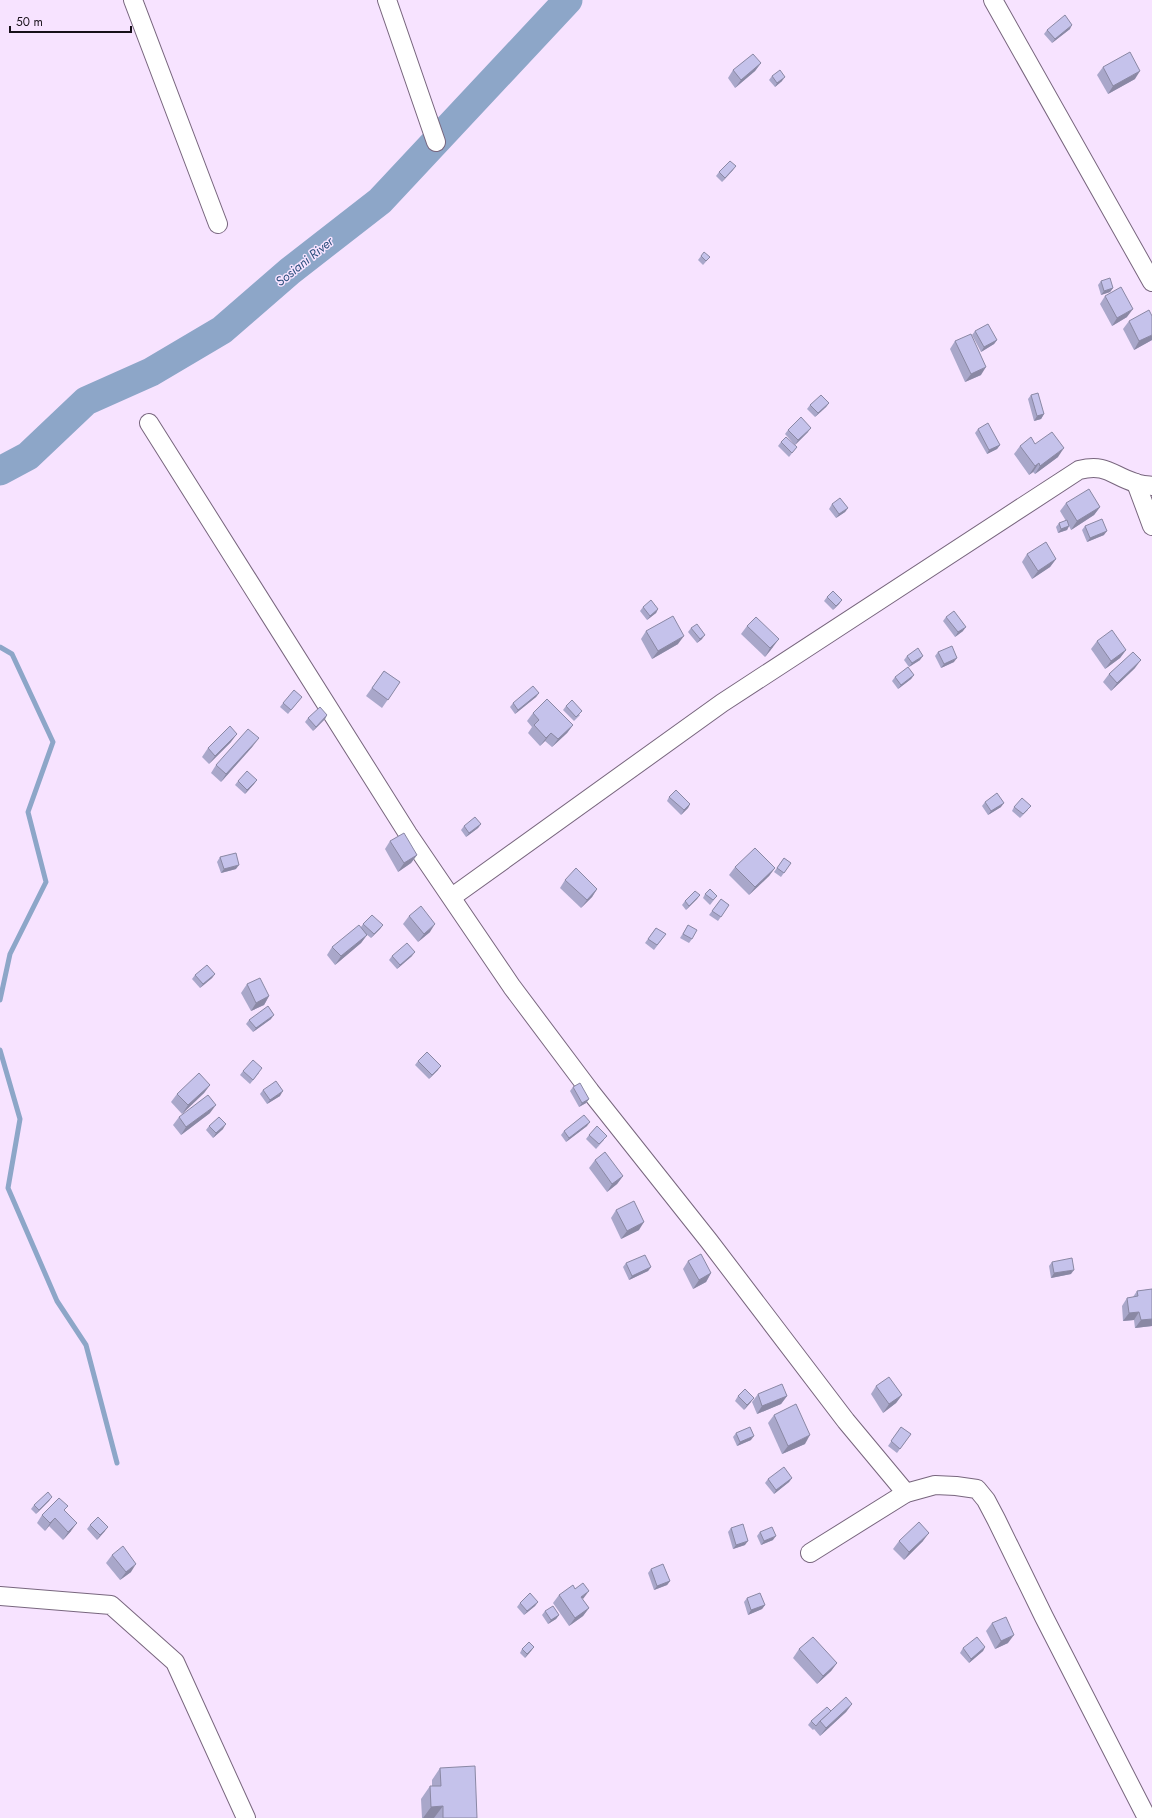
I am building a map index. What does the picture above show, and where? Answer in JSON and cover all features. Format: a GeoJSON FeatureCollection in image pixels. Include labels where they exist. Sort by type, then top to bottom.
{"type":"FeatureCollection","features":[{"type":"Feature","properties":{"kind":"street"},"geometry":{"type":"LineString","coordinates":[[133,0],[218,224]]}},
{"type":"Feature","properties":{"kind":"street"},"geometry":{"type":"LineString","coordinates":[[387,0],[436,142]]}},
{"type":"Feature","properties":{"kind":"street"},"geometry":{"type":"LineString","coordinates":[[993,0],[1152,282]]}},
{"type":"Feature","properties":{"kind":"street"},"geometry":{"type":"LineString","coordinates":[[149,423],[408,834],[512,987],[590,1092],[709,1241],[846,1421],[906,1493]]}},
{"type":"Feature","properties":{"kind":"street"},"geometry":{"type":"LineString","coordinates":[[452,897],[722,703],[1079,470],[1091,467],[1108,469],[1144,484],[1152,526]]}},
{"type":"Feature","properties":{"kind":"street"},"geometry":{"type":"LineString","coordinates":[[810,1553],[906,1493],[935,1485],[977,1489],[986,1500],[1147,1818]]}},
{"type":"Feature","properties":{"kind":"street"},"geometry":{"type":"LineString","coordinates":[[0,1596],[111,1604],[175,1662],[246,1818]]}},
{"type":"Feature","properties":{"kind":"building"},"geometry":{"type":"Polygon","coordinates":[[[1065,15],[1072,25],[1055,39],[1047,30],[1065,15]]]}},
{"type":"Feature","properties":{"kind":"building"},"geometry":{"type":"Polygon","coordinates":[[[1130,52],[1140,71],[1113,86],[1103,67],[1130,52]]]}},
{"type":"Feature","properties":{"kind":"building"},"geometry":{"type":"Polygon","coordinates":[[[753,54],[761,63],[741,80],[733,70],[753,54]]]}},
{"type":"Feature","properties":{"kind":"building"},"geometry":{"type":"Polygon","coordinates":[[[780,70],[785,77],[777,83],[772,76],[780,70]]]}},
{"type":"Feature","properties":{"kind":"building"},"geometry":{"type":"Polygon","coordinates":[[[730,161],[736,166],[725,178],[719,172],[730,161]]]}},
{"type":"Feature","properties":{"kind":"building"},"geometry":{"type":"Polygon","coordinates":[[[704,252],[710,257],[706,261],[701,256],[704,252]]]}},
{"type":"Feature","properties":{"kind":"building"},"geometry":{"type":"Polygon","coordinates":[[[1110,278],[1113,288],[1104,291],[1101,281],[1110,278]]]}},
{"type":"Feature","properties":{"kind":"building"},"geometry":{"type":"Polygon","coordinates":[[[1121,287],[1133,309],[1117,318],[1105,296],[1121,287]]]}},
{"type":"Feature","properties":{"kind":"building"},"geometry":{"type":"Polygon","coordinates":[[[1149,310],[1152,316],[1152,335],[1139,341],[1129,321],[1149,310]]]}},
{"type":"Feature","properties":{"kind":"building"},"geometry":{"type":"Polygon","coordinates":[[[988,324],[997,340],[984,347],[975,331],[988,324]]]}},
{"type":"Feature","properties":{"kind":"building"},"geometry":{"type":"Polygon","coordinates":[[[971,334],[986,367],[971,374],[955,341],[971,334]]]}},
{"type":"Feature","properties":{"kind":"building"},"geometry":{"type":"Polygon","coordinates":[[[1038,393],[1044,414],[1037,416],[1031,395],[1038,393]]]}},
{"type":"Feature","properties":{"kind":"building"},"geometry":{"type":"Polygon","coordinates":[[[821,395],[829,403],[818,413],[810,405],[821,395]]]}},
{"type":"Feature","properties":{"kind":"building"},"geometry":{"type":"Polygon","coordinates":[[[801,417],[811,428],[798,440],[788,430],[801,417]]]}},
{"type":"Feature","properties":{"kind":"building"},"geometry":{"type":"Polygon","coordinates":[[[988,423],[1000,445],[989,450],[978,429],[988,423]]]}},
{"type":"Feature","properties":{"kind":"building"},"geometry":{"type":"Polygon","coordinates":[[[1052,432],[1064,448],[1040,466],[1039,463],[1035,466],[1020,446],[1031,437],[1035,444],[1052,432]]]}},
{"type":"Feature","properties":{"kind":"building"},"geometry":{"type":"Polygon","coordinates":[[[786,437],[797,447],[792,453],[781,442],[786,437]]]}},
{"type":"Feature","properties":{"kind":"building"},"geometry":{"type":"Polygon","coordinates":[[[1089,489],[1100,507],[1077,521],[1066,503],[1089,489]]]}},
{"type":"Feature","properties":{"kind":"building"},"geometry":{"type":"Polygon","coordinates":[[[840,498],[848,508],[839,514],[832,504],[840,498]]]}},
{"type":"Feature","properties":{"kind":"building"},"geometry":{"type":"Polygon","coordinates":[[[1102,519],[1107,531],[1090,538],[1085,526],[1102,519]]]}},
{"type":"Feature","properties":{"kind":"building"},"geometry":{"type":"Polygon","coordinates":[[[1067,520],[1069,526],[1061,529],[1059,523],[1067,520]]]}},
{"type":"Feature","properties":{"kind":"building"},"geometry":{"type":"Polygon","coordinates":[[[1046,542],[1056,559],[1038,571],[1027,554],[1046,542]]]}},
{"type":"Feature","properties":{"kind":"building"},"geometry":{"type":"Polygon","coordinates":[[[833,591],[842,600],[836,606],[827,597],[833,591]]]}},
{"type":"Feature","properties":{"kind":"building"},"geometry":{"type":"Polygon","coordinates":[[[651,600],[658,609],[650,616],[643,607],[651,600]]]}},
{"type":"Feature","properties":{"kind":"building"},"geometry":{"type":"Polygon","coordinates":[[[954,611],[966,627],[958,632],[946,617],[954,611]]]}},
{"type":"Feature","properties":{"kind":"building"},"geometry":{"type":"Polygon","coordinates":[[[673,616],[684,636],[658,651],[646,631],[673,616]]]}},
{"type":"Feature","properties":{"kind":"building"},"geometry":{"type":"Polygon","coordinates":[[[756,617],[779,639],[770,648],[747,626],[756,617]]]}},
{"type":"Feature","properties":{"kind":"building"},"geometry":{"type":"Polygon","coordinates":[[[697,624],[705,635],[700,639],[691,628],[697,624]]]}},
{"type":"Feature","properties":{"kind":"building"},"geometry":{"type":"Polygon","coordinates":[[[1112,630],[1126,650],[1111,661],[1097,641],[1112,630]]]}},
{"type":"Feature","properties":{"kind":"building"},"geometry":{"type":"Polygon","coordinates":[[[952,646],[957,658],[944,664],[938,652],[952,646]]]}},
{"type":"Feature","properties":{"kind":"building"},"geometry":{"type":"Polygon","coordinates":[[[918,648],[923,656],[912,663],[907,656],[918,648]]]}},
{"type":"Feature","properties":{"kind":"building"},"geometry":{"type":"Polygon","coordinates":[[[1133,652],[1141,660],[1117,683],[1109,674],[1133,652]]]}},
{"type":"Feature","properties":{"kind":"building"},"geometry":{"type":"Polygon","coordinates":[[[908,667],[914,675],[901,685],[895,677],[908,667]]]}},
{"type":"Feature","properties":{"kind":"building"},"geometry":{"type":"Polygon","coordinates":[[[384,671],[400,682],[388,700],[372,688],[384,671]]]}},
{"type":"Feature","properties":{"kind":"building"},"geometry":{"type":"Polygon","coordinates":[[[533,686],[539,693],[518,710],[513,703],[533,686]]]}},
{"type":"Feature","properties":{"kind":"building"},"geometry":{"type":"Polygon","coordinates":[[[294,690],[302,697],[291,710],[283,703],[294,690]]]}},
{"type":"Feature","properties":{"kind":"building"},"geometry":{"type":"Polygon","coordinates":[[[547,699],[573,725],[558,739],[551,733],[546,738],[534,725],[539,720],[533,713],[547,699]]]}},
{"type":"Feature","properties":{"kind":"building"},"geometry":{"type":"Polygon","coordinates":[[[572,700],[582,711],[576,717],[566,706],[572,700]]]}},
{"type":"Feature","properties":{"kind":"building"},"geometry":{"type":"Polygon","coordinates":[[[320,707],[327,715],[316,727],[308,718],[320,707]]]}},
{"type":"Feature","properties":{"kind":"building"},"geometry":{"type":"Polygon","coordinates":[[[230,726],[237,734],[215,756],[208,748],[230,726]]]}},
{"type":"Feature","properties":{"kind":"building"},"geometry":{"type":"Polygon","coordinates":[[[248,729],[259,738],[226,774],[216,765],[248,729]]]}},
{"type":"Feature","properties":{"kind":"building"},"geometry":{"type":"Polygon","coordinates":[[[247,771],[257,780],[247,790],[238,781],[247,771]]]}},
{"type":"Feature","properties":{"kind":"building"},"geometry":{"type":"Polygon","coordinates":[[[676,790],[690,804],[684,810],[669,797],[676,790]]]}},
{"type":"Feature","properties":{"kind":"building"},"geometry":{"type":"Polygon","coordinates":[[[997,793],[1004,803],[991,811],[985,802],[997,793]]]}},
{"type":"Feature","properties":{"kind":"building"},"geometry":{"type":"Polygon","coordinates":[[[1022,798],[1031,806],[1023,814],[1014,807],[1022,798]]]}},
{"type":"Feature","properties":{"kind":"building"},"geometry":{"type":"Polygon","coordinates":[[[475,817],[481,824],[469,833],[464,826],[475,817]]]}},
{"type":"Feature","properties":{"kind":"building"},"geometry":{"type":"Polygon","coordinates":[[[404,833],[417,855],[404,863],[390,841],[404,833]]]}},
{"type":"Feature","properties":{"kind":"building"},"geometry":{"type":"Polygon","coordinates":[[[755,848],[775,868],[755,887],[735,867],[755,848]]]}},
{"type":"Feature","properties":{"kind":"building"},"geometry":{"type":"Polygon","coordinates":[[[236,853],[239,865],[224,869],[220,857],[236,853]]]}},
{"type":"Feature","properties":{"kind":"building"},"geometry":{"type":"Polygon","coordinates":[[[784,858],[791,863],[784,873],[777,868],[784,858]]]}},
{"type":"Feature","properties":{"kind":"building"},"geometry":{"type":"Polygon","coordinates":[[[576,868],[597,889],[587,900],[565,880],[576,868]]]}},
{"type":"Feature","properties":{"kind":"building"},"geometry":{"type":"Polygon","coordinates":[[[710,889],[717,896],[713,900],[705,894],[710,889]]]}},
{"type":"Feature","properties":{"kind":"building"},"geometry":{"type":"Polygon","coordinates":[[[695,891],[700,895],[689,906],[685,901],[695,891]]]}},
{"type":"Feature","properties":{"kind":"building"},"geometry":{"type":"Polygon","coordinates":[[[721,899],[729,905],[721,917],[712,911],[721,899]]]}},
{"type":"Feature","properties":{"kind":"building"},"geometry":{"type":"Polygon","coordinates":[[[421,906],[435,924],[424,934],[409,916],[421,906]]]}},
{"type":"Feature","properties":{"kind":"building"},"geometry":{"type":"Polygon","coordinates":[[[372,915],[383,925],[374,934],[363,924],[372,915]]]}},
{"type":"Feature","properties":{"kind":"building"},"geometry":{"type":"Polygon","coordinates":[[[359,925],[367,935],[341,956],[332,947],[359,925]]]}},
{"type":"Feature","properties":{"kind":"building"},"geometry":{"type":"Polygon","coordinates":[[[688,925],[697,930],[692,939],[683,934],[688,925]]]}},
{"type":"Feature","properties":{"kind":"building"},"geometry":{"type":"Polygon","coordinates":[[[656,928],[666,934],[657,945],[648,939],[656,928]]]}},
{"type":"Feature","properties":{"kind":"building"},"geometry":{"type":"Polygon","coordinates":[[[407,943],[415,952],[400,965],[392,956],[407,943]]]}},
{"type":"Feature","properties":{"kind":"building"},"geometry":{"type":"Polygon","coordinates":[[[207,965],[215,974],[203,984],[195,975],[207,965]]]}},
{"type":"Feature","properties":{"kind":"building"},"geometry":{"type":"Polygon","coordinates":[[[260,978],[269,996],[256,1003],[247,984],[260,978]]]}},
{"type":"Feature","properties":{"kind":"building"},"geometry":{"type":"Polygon","coordinates":[[[268,1006],[274,1015],[256,1028],[249,1020],[268,1006]]]}},
{"type":"Feature","properties":{"kind":"building"},"geometry":{"type":"Polygon","coordinates":[[[427,1052],[441,1066],[432,1075],[418,1061],[427,1052]]]}},
{"type":"Feature","properties":{"kind":"building"},"geometry":{"type":"Polygon","coordinates":[[[253,1060],[262,1068],[253,1080],[243,1071],[253,1060]]]}},
{"type":"Feature","properties":{"kind":"building"},"geometry":{"type":"Polygon","coordinates":[[[199,1073],[210,1085],[188,1105],[177,1094],[199,1073]]]}},
{"type":"Feature","properties":{"kind":"building"},"geometry":{"type":"Polygon","coordinates":[[[276,1081],[283,1091],[270,1100],[263,1090],[276,1081]]]}},
{"type":"Feature","properties":{"kind":"building"},"geometry":{"type":"Polygon","coordinates":[[[580,1083],[589,1099],[582,1103],[573,1087],[580,1083]]]}},
{"type":"Feature","properties":{"kind":"building"},"geometry":{"type":"Polygon","coordinates":[[[208,1095],[216,1105],[186,1127],[179,1117],[208,1095]]]}},
{"type":"Feature","properties":{"kind":"building"},"geometry":{"type":"Polygon","coordinates":[[[584,1115],[590,1122],[569,1138],[564,1131],[584,1115]]]}},
{"type":"Feature","properties":{"kind":"building"},"geometry":{"type":"Polygon","coordinates":[[[219,1117],[226,1124],[216,1133],[209,1126],[219,1117]]]}},
{"type":"Feature","properties":{"kind":"building"},"geometry":{"type":"Polygon","coordinates":[[[597,1126],[607,1136],[599,1144],[589,1135],[597,1126]]]}},
{"type":"Feature","properties":{"kind":"building"},"geometry":{"type":"Polygon","coordinates":[[[605,1152],[623,1176],[612,1184],[595,1160],[605,1152]]]}},
{"type":"Feature","properties":{"kind":"building"},"geometry":{"type":"Polygon","coordinates":[[[634,1201],[644,1222],[627,1231],[616,1210],[634,1201]]]}},
{"type":"Feature","properties":{"kind":"building"},"geometry":{"type":"Polygon","coordinates":[[[701,1254],[711,1273],[699,1280],[688,1261],[701,1254]]]}},
{"type":"Feature","properties":{"kind":"building"},"geometry":{"type":"Polygon","coordinates":[[[645,1255],[651,1267],[632,1276],[626,1263],[645,1255]]]}},
{"type":"Feature","properties":{"kind":"building"},"geometry":{"type":"Polygon","coordinates":[[[1072,1258],[1074,1270],[1054,1273],[1052,1262],[1072,1258]]]}},
{"type":"Feature","properties":{"kind":"building"},"geometry":{"type":"Polygon","coordinates":[[[1152,1289],[1152,1319],[1141,1320],[1139,1312],[1129,1313],[1127,1298],[1138,1296],[1137,1291],[1152,1289]]]}},
{"type":"Feature","properties":{"kind":"building"},"geometry":{"type":"Polygon","coordinates":[[[889,1377],[902,1395],[889,1404],[876,1386],[889,1377]]]}},
{"type":"Feature","properties":{"kind":"building"},"geometry":{"type":"Polygon","coordinates":[[[782,1384],[787,1396],[762,1406],[758,1394],[782,1384]]]}},
{"type":"Feature","properties":{"kind":"building"},"geometry":{"type":"Polygon","coordinates":[[[745,1389],[754,1398],[747,1405],[738,1396],[745,1389]]]}},
{"type":"Feature","properties":{"kind":"building"},"geometry":{"type":"Polygon","coordinates":[[[796,1404],[810,1435],[788,1446],[774,1415],[796,1404]]]}},
{"type":"Feature","properties":{"kind":"building"},"geometry":{"type":"Polygon","coordinates":[[[750,1427],[754,1436],[740,1442],[736,1433],[750,1427]]]}},
{"type":"Feature","properties":{"kind":"building"},"geometry":{"type":"Polygon","coordinates":[[[901,1427],[911,1434],[900,1449],[891,1441],[901,1427]]]}},
{"type":"Feature","properties":{"kind":"building"},"geometry":{"type":"Polygon","coordinates":[[[784,1467],[792,1478],[776,1490],[768,1479],[784,1467]]]}},
{"type":"Feature","properties":{"kind":"building"},"geometry":{"type":"Polygon","coordinates":[[[48,1492],[52,1497],[39,1510],[34,1505],[48,1492]]]}},
{"type":"Feature","properties":{"kind":"building"},"geometry":{"type":"Polygon","coordinates":[[[59,1498],[68,1506],[64,1510],[77,1523],[68,1532],[55,1518],[50,1523],[42,1515],[59,1498]]]}},
{"type":"Feature","properties":{"kind":"building"},"geometry":{"type":"Polygon","coordinates":[[[98,1517],[108,1527],[100,1535],[90,1525],[98,1517]]]}},
{"type":"Feature","properties":{"kind":"building"},"geometry":{"type":"Polygon","coordinates":[[[919,1522],[929,1533],[909,1552],[899,1541],[919,1522]]]}},
{"type":"Feature","properties":{"kind":"building"},"geometry":{"type":"Polygon","coordinates":[[[743,1524],[748,1541],[736,1545],[731,1528],[743,1524]]]}},
{"type":"Feature","properties":{"kind":"building"},"geometry":{"type":"Polygon","coordinates":[[[772,1527],[776,1536],[764,1541],[760,1532],[772,1527]]]}},
{"type":"Feature","properties":{"kind":"building"},"geometry":{"type":"Polygon","coordinates":[[[123,1546],[136,1564],[126,1572],[112,1555],[123,1546]]]}},
{"type":"Feature","properties":{"kind":"building"},"geometry":{"type":"Polygon","coordinates":[[[663,1564],[670,1581],[657,1586],[651,1569],[663,1564]]]}},
{"type":"Feature","properties":{"kind":"building"},"geometry":{"type":"Polygon","coordinates":[[[583,1583],[589,1591],[581,1597],[589,1608],[575,1618],[559,1595],[573,1585],[575,1589],[583,1583]]]}},
{"type":"Feature","properties":{"kind":"building"},"geometry":{"type":"Polygon","coordinates":[[[530,1593],[538,1602],[527,1611],[520,1603],[530,1593]]]}},
{"type":"Feature","properties":{"kind":"building"},"geometry":{"type":"Polygon","coordinates":[[[760,1593],[765,1605],[751,1610],[747,1598],[760,1593]]]}},
{"type":"Feature","properties":{"kind":"building"},"geometry":{"type":"Polygon","coordinates":[[[553,1606],[559,1615],[551,1620],[545,1611],[553,1606]]]}},
{"type":"Feature","properties":{"kind":"building"},"geometry":{"type":"Polygon","coordinates":[[[1006,1617],[1014,1635],[1001,1641],[992,1623],[1006,1617]]]}},
{"type":"Feature","properties":{"kind":"building"},"geometry":{"type":"Polygon","coordinates":[[[813,1637],[837,1663],[823,1676],[799,1649],[813,1637]]]}},
{"type":"Feature","properties":{"kind":"building"},"geometry":{"type":"Polygon","coordinates":[[[977,1637],[985,1647],[971,1659],[963,1648],[977,1637]]]}},
{"type":"Feature","properties":{"kind":"building"},"geometry":{"type":"Polygon","coordinates":[[[529,1642],[534,1647],[527,1654],[522,1649],[529,1642]]]}},
{"type":"Feature","properties":{"kind":"building"},"geometry":{"type":"Polygon","coordinates":[[[846,1697],[852,1704],[826,1728],[820,1721],[846,1697]]]}},
{"type":"Feature","properties":{"kind":"building"},"geometry":{"type":"Polygon","coordinates":[[[827,1707],[831,1711],[816,1726],[811,1721],[827,1707]]]}},
{"type":"Feature","properties":{"kind":"building"},"geometry":{"type":"Polygon","coordinates":[[[475,1766],[477,1818],[443,1818],[443,1806],[431,1807],[430,1786],[441,1786],[440,1768],[475,1766]]]}},
{"type":"Feature","properties":{"kind":"waterway","name":"Sosiani River"},"geometry":{"type":"LineString","coordinates":[[0,471],[28,456],[86,401],[151,372],[222,330],[290,271],[380,201],[568,0]]}},
{"type":"Feature","properties":{"kind":"waterway"},"geometry":{"type":"LineString","coordinates":[[0,647],[12,654],[53,742],[28,812],[46,882],[10,954],[0,1000]]}},
{"type":"Feature","properties":{"kind":"waterway"},"geometry":{"type":"LineString","coordinates":[[0,1050],[20,1119],[8,1188],[57,1301],[86,1345],[117,1463]]}}]}
